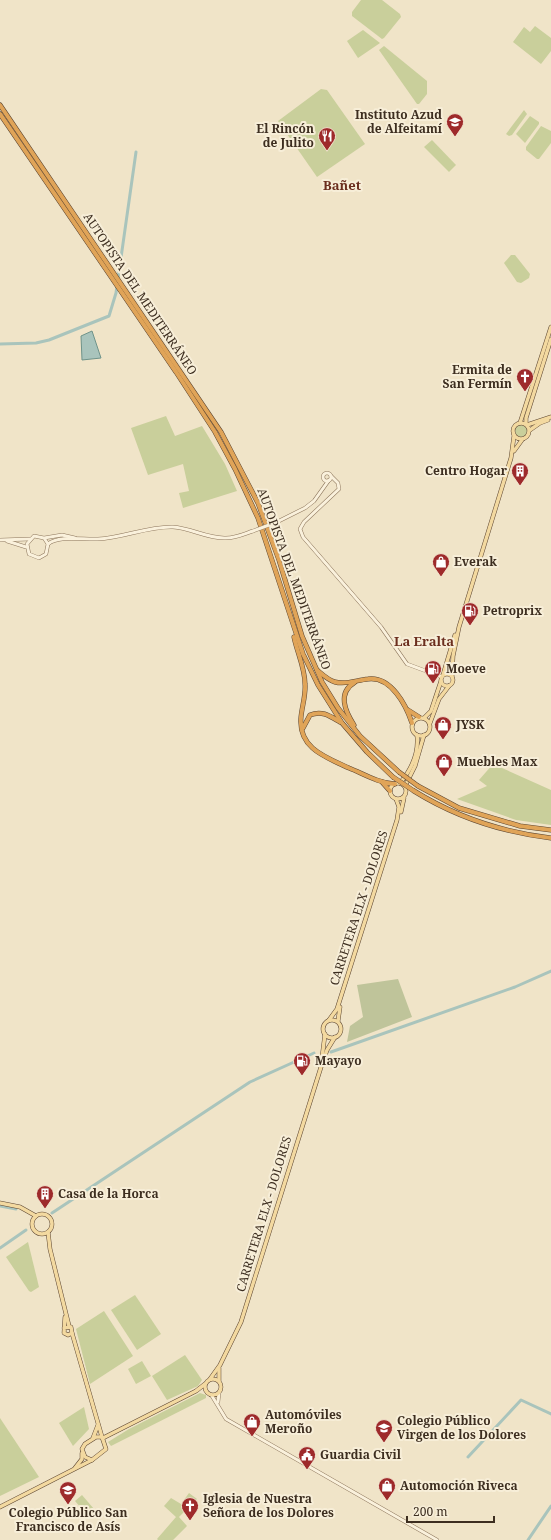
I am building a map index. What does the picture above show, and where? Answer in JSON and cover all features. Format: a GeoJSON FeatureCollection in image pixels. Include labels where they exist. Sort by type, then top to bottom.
{"type":"FeatureCollection","features":[{"type":"Feature","properties":{"kind":"highway","name":"AUTOPISTA DEL MEDITERRÁNEO"},"geometry":{"type":"LineString","coordinates":[[0,105],[117,281],[210,425],[235,469],[258,518],[310,671],[325,698],[342,723],[367,752],[393,777],[441,808],[467,818],[531,836],[551,838]]}},
{"type":"Feature","properties":{"kind":"highway","name":"AUTOPISTA DEL MEDITERRÁNEO"},"geometry":{"type":"LineString","coordinates":[[0,114],[221,432],[258,503],[279,560],[302,636],[315,668],[338,708],[360,736],[399,772],[418,786],[459,808],[520,826],[551,830]]}},
{"type":"Feature","properties":{"kind":"highway"},"geometry":{"type":"LineString","coordinates":[[293,624],[305,678],[305,694],[301,717],[302,730],[308,744],[317,753],[381,782],[390,791]]}},
{"type":"Feature","properties":{"kind":"highway"},"geometry":{"type":"LineString","coordinates":[[315,668],[333,682],[343,683],[369,678],[383,681],[395,692],[408,710],[412,724]]}},
{"type":"Feature","properties":{"kind":"highway"},"geometry":{"type":"LineString","coordinates":[[358,681],[348,688],[344,701],[348,715],[360,736]]}},
{"type":"Feature","properties":{"kind":"highway"},"geometry":{"type":"LineString","coordinates":[[408,710],[422,718]]}},
{"type":"Feature","properties":{"kind":"highway"},"geometry":{"type":"LineString","coordinates":[[302,730],[307,719],[318,713],[329,715],[342,723]]}},
{"type":"Feature","properties":{"kind":"highway"},"geometry":{"type":"LineString","coordinates":[[381,782],[397,783]]}},
{"type":"Feature","properties":{"kind":"main road"},"geometry":{"type":"LineString","coordinates":[[459,627],[453,656],[453,682],[439,699],[430,723],[429,732],[424,735],[417,735],[412,730],[412,724],[422,718],[433,707],[511,458],[514,427],[520,423],[551,326]]}},
{"type":"Feature","properties":{"kind":"main road"},"geometry":{"type":"LineString","coordinates":[[530,430],[527,425],[526,418],[551,339]]}},
{"type":"Feature","properties":{"kind":"main road"},"geometry":{"type":"LineString","coordinates":[[520,423],[527,425],[551,418]]}},
{"type":"Feature","properties":{"kind":"main road"},"geometry":{"type":"LineString","coordinates":[[511,458],[522,440],[528,437],[530,430],[551,418]]}},
{"type":"Feature","properties":{"kind":"main road"},"geometry":{"type":"LineString","coordinates":[[514,436],[522,440]]}},
{"type":"Feature","properties":{"kind":"main road"},"geometry":{"type":"LineString","coordinates":[[442,678],[448,674],[452,676]]}},
{"type":"Feature","properties":{"kind":"main road"},"geometry":{"type":"LineString","coordinates":[[442,678],[445,686],[449,686]]}},
{"type":"Feature","properties":{"kind":"main road"},"geometry":{"type":"LineString","coordinates":[[422,718],[430,723]]}},
{"type":"Feature","properties":{"kind":"main road"},"geometry":{"type":"LineString","coordinates":[[417,735],[414,758],[408,772],[390,791],[392,796],[396,799],[404,798],[407,791],[405,786],[415,766],[424,735]]}},
{"type":"Feature","properties":{"kind":"main road"},"geometry":{"type":"LineString","coordinates":[[397,783],[405,786]]}},
{"type":"Feature","properties":{"kind":"main road","name":"CARRETERA ELX - DOLORES"},"geometry":{"type":"LineString","coordinates":[[338,1021],[338,1013],[400,816],[404,798]]}},
{"type":"Feature","properties":{"kind":"main road","name":"CARRETERA ELX - DOLORES"},"geometry":{"type":"LineString","coordinates":[[329,1020],[339,1004],[397,820],[399,807],[396,799]]}},
{"type":"Feature","properties":{"kind":"main road"},"geometry":{"type":"LineString","coordinates":[[329,1020],[338,1021],[341,1026],[341,1032],[335,1037],[330,1038],[325,1034],[324,1026],[329,1020]]}},
{"type":"Feature","properties":{"kind":"main road","name":"CARRETERA ELX - DOLORES"},"geometry":{"type":"LineString","coordinates":[[321,1066],[325,1034]]}},
{"type":"Feature","properties":{"kind":"main road","name":"CARRETERA ELX - DOLORES"},"geometry":{"type":"LineString","coordinates":[[210,1379],[220,1365],[240,1322],[321,1066],[327,1050],[335,1037]]}},
{"type":"Feature","properties":{"kind":"main road"},"geometry":{"type":"LineString","coordinates":[[0,1203],[20,1207],[36,1216]]}},
{"type":"Feature","properties":{"kind":"main road"},"geometry":{"type":"LineString","coordinates":[[41,1234],[48,1232],[52,1226],[49,1217],[44,1214],[36,1216],[32,1221],[32,1227],[35,1232],[41,1234],[46,1239],[50,1249]]}},
{"type":"Feature","properties":{"kind":"main road"},"geometry":{"type":"LineString","coordinates":[[48,1232],[50,1249],[65,1310],[69,1326],[72,1329],[71,1335],[102,1438],[106,1444]]}},
{"type":"Feature","properties":{"kind":"main road"},"geometry":{"type":"LineString","coordinates":[[65,1310],[64,1333],[71,1335]]}},
{"type":"Feature","properties":{"kind":"main road"},"geometry":{"type":"LineString","coordinates":[[64,1328],[69,1326]]}},
{"type":"Feature","properties":{"kind":"main road","name":"CARRETERA ELX - DOLORES"},"geometry":{"type":"LineString","coordinates":[[219,1381],[220,1365]]}},
{"type":"Feature","properties":{"kind":"main road"},"geometry":{"type":"LineString","coordinates":[[93,1438],[102,1438],[112,1434],[196,1391],[210,1379],[219,1381],[221,1387],[219,1393],[212,1396],[206,1392],[196,1391]]}},
{"type":"Feature","properties":{"kind":"main road"},"geometry":{"type":"LineString","coordinates":[[205,1384],[206,1392]]}},
{"type":"Feature","properties":{"kind":"main road"},"geometry":{"type":"LineString","coordinates":[[74,1470],[82,1459],[82,1449],[85,1444],[93,1438],[98,1424]]}},
{"type":"Feature","properties":{"kind":"main road"},"geometry":{"type":"LineString","coordinates":[[0,1507],[92,1460],[105,1451],[106,1444],[112,1434]]}},
{"type":"Feature","properties":{"kind":"main road"},"geometry":{"type":"LineString","coordinates":[[82,1453],[85,1457],[92,1460]]}},
{"type":"Feature","properties":{"kind":"street"},"geometry":{"type":"LineString","coordinates":[[48,544],[61,538],[80,540],[109,538],[168,527],[181,528],[213,537],[226,538],[253,531],[277,522],[305,508],[322,489],[330,479],[329,473],[323,475],[324,479],[322,489]]}},
{"type":"Feature","properties":{"kind":"street"},"geometry":{"type":"LineString","coordinates":[[324,479],[337,481],[339,487],[337,492],[304,522],[301,526],[301,533],[380,627],[407,664],[442,678]]}},
{"type":"Feature","properties":{"kind":"street"},"geometry":{"type":"LineString","coordinates":[[1,540],[38,536],[44,538],[62,535],[80,540]]}},
{"type":"Feature","properties":{"kind":"street"},"geometry":{"type":"LineString","coordinates":[[26,548],[30,538]]}},
{"type":"Feature","properties":{"kind":"street"},"geometry":{"type":"LineString","coordinates":[[1,540],[26,548],[29,554],[39,558],[46,554],[48,544],[44,538]]}},
{"type":"Feature","properties":{"kind":"street"},"geometry":{"type":"LineString","coordinates":[[218,1402],[219,1393]]}},
{"type":"Feature","properties":{"kind":"street"},"geometry":{"type":"LineString","coordinates":[[212,1396],[218,1402],[226,1419],[438,1540]]}},
{"type":"Feature","properties":{"kind":"green space"},"geometry":{"type":"Polygon","coordinates":[[[361,0],[382,0],[400,14],[401,17],[384,38],[382,39],[352,16],[352,12],[361,0]]]}},
{"type":"Feature","properties":{"kind":"green space"},"geometry":{"type":"Polygon","coordinates":[[[535,26],[551,38],[551,51],[541,64],[513,42],[524,27],[530,32],[535,26]]]}},
{"type":"Feature","properties":{"kind":"green space"},"geometry":{"type":"Polygon","coordinates":[[[363,30],[380,43],[358,58],[347,41],[363,30]]]}},
{"type":"Feature","properties":{"kind":"green space"},"geometry":{"type":"Polygon","coordinates":[[[384,46],[427,81],[427,94],[419,104],[417,104],[379,50],[384,46]]]}},
{"type":"Feature","properties":{"kind":"green space"},"geometry":{"type":"Polygon","coordinates":[[[321,89],[327,90],[365,144],[317,177],[278,121],[321,89]]]}},
{"type":"Feature","properties":{"kind":"green space"},"geometry":{"type":"Polygon","coordinates":[[[524,110],[527,114],[512,135],[509,136],[506,134],[524,110]]]}},
{"type":"Feature","properties":{"kind":"green space"},"geometry":{"type":"Polygon","coordinates":[[[530,116],[539,122],[539,124],[525,143],[516,134],[530,116]]]}},
{"type":"Feature","properties":{"kind":"green space"},"geometry":{"type":"Polygon","coordinates":[[[541,126],[551,131],[551,143],[539,159],[537,159],[526,150],[526,147],[541,126]]]}},
{"type":"Feature","properties":{"kind":"green space"},"geometry":{"type":"Polygon","coordinates":[[[432,140],[456,165],[449,172],[424,147],[432,140]]]}},
{"type":"Feature","properties":{"kind":"green space"},"geometry":{"type":"Polygon","coordinates":[[[511,255],[515,255],[530,274],[529,278],[521,283],[517,282],[504,263],[511,255]]]}},
{"type":"Feature","properties":{"kind":"green space"},"geometry":{"type":"Polygon","coordinates":[[[166,416],[175,436],[202,426],[225,464],[237,491],[183,508],[179,493],[189,491],[183,464],[148,475],[131,428],[166,416]]]}},
{"type":"Feature","properties":{"kind":"green space"},"geometry":{"type":"Polygon","coordinates":[[[519,425],[523,425],[527,431],[523,437],[519,437],[515,433],[515,429],[519,425]]]}},
{"type":"Feature","properties":{"kind":"green space"},"geometry":{"type":"Polygon","coordinates":[[[493,764],[551,790],[551,825],[516,820],[457,799],[487,786],[479,780],[493,764]]]}},
{"type":"Feature","properties":{"kind":"green space"},"geometry":{"type":"Polygon","coordinates":[[[398,979],[412,1017],[347,1042],[350,1026],[363,1017],[357,985],[398,979]]]}},
{"type":"Feature","properties":{"kind":"green space"},"geometry":{"type":"Polygon","coordinates":[[[28,1242],[39,1287],[31,1292],[6,1257],[28,1242]]]}},
{"type":"Feature","properties":{"kind":"green space"},"geometry":{"type":"Polygon","coordinates":[[[135,1295],[161,1334],[137,1350],[111,1310],[135,1295]]]}},
{"type":"Feature","properties":{"kind":"green space"},"geometry":{"type":"Polygon","coordinates":[[[104,1311],[133,1356],[90,1384],[76,1329],[104,1311]]]}},
{"type":"Feature","properties":{"kind":"green space"},"geometry":{"type":"Polygon","coordinates":[[[185,1355],[202,1380],[198,1386],[167,1400],[152,1376],[185,1355]]]}},
{"type":"Feature","properties":{"kind":"green space"},"geometry":{"type":"Polygon","coordinates":[[[142,1361],[151,1376],[136,1384],[128,1369],[142,1361]]]}},
{"type":"Feature","properties":{"kind":"green space"},"geometry":{"type":"Polygon","coordinates":[[[200,1393],[206,1395],[206,1398],[111,1446],[108,1442],[129,1429],[200,1393]]]}},
{"type":"Feature","properties":{"kind":"green space"},"geometry":{"type":"Polygon","coordinates":[[[84,1407],[89,1429],[73,1446],[59,1423],[84,1407]]]}},
{"type":"Feature","properties":{"kind":"green space"},"geometry":{"type":"Polygon","coordinates":[[[0,1418],[39,1477],[0,1496],[0,1418]]]}},
{"type":"Feature","properties":{"kind":"green space"},"geometry":{"type":"Polygon","coordinates":[[[189,1493],[197,1499],[179,1517],[187,1526],[173,1540],[158,1540],[157,1539],[176,1517],[164,1506],[171,1498],[181,1504],[189,1493]]]}},
{"type":"Feature","properties":{"kind":"green space"},"geometry":{"type":"Polygon","coordinates":[[[82,1495],[94,1509],[87,1515],[75,1501],[82,1495]]]}},
{"type":"Feature","properties":{"kind":"water"},"geometry":{"type":"Polygon","coordinates":[[[92,331],[101,358],[82,360],[81,336],[92,331]]]}},
{"type":"Feature","properties":{"kind":"waterway"},"geometry":{"type":"LineString","coordinates":[[0,344],[36,343],[49,340],[109,316],[116,293],[136,152]]}},
{"type":"Feature","properties":{"kind":"waterway"},"geometry":{"type":"LineString","coordinates":[[331,1052],[515,987],[551,971]]}},
{"type":"Feature","properties":{"kind":"waterway"},"geometry":{"type":"LineString","coordinates":[[52,1213],[250,1082],[314,1053]]}},
{"type":"Feature","properties":{"kind":"waterway"},"geometry":{"type":"LineString","coordinates":[[0,1206],[16,1209]]}},
{"type":"Feature","properties":{"kind":"waterway"},"geometry":{"type":"LineString","coordinates":[[0,1248],[26,1230]]}},
{"type":"Feature","properties":{"kind":"waterway"},"geometry":{"type":"LineString","coordinates":[[468,1457],[521,1400],[551,1414]]}},
{"type":"Feature","properties":{"kind":"waterway"},"geometry":{"type":"LineString","coordinates":[[528,1540],[551,1506]]}},
{"type":"Feature","properties":{"kind":"place","name":"Instituto Azud de Alfeitamí"},"geometry":{"type":"Point","coordinates":[455,137]}},
{"type":"Feature","properties":{"kind":"place","name":"El Rincón de Julito"},"geometry":{"type":"Point","coordinates":[327,151]}},
{"type":"Feature","properties":{"kind":"place","name":"Ermita de San Fermín"},"geometry":{"type":"Point","coordinates":[525,392]}},
{"type":"Feature","properties":{"kind":"place","name":"Centro Hogar"},"geometry":{"type":"Point","coordinates":[520,486]}},
{"type":"Feature","properties":{"kind":"place","name":"Everak"},"geometry":{"type":"Point","coordinates":[441,577]}},
{"type":"Feature","properties":{"kind":"place","name":"Petroprix"},"geometry":{"type":"Point","coordinates":[470,626]}},
{"type":"Feature","properties":{"kind":"place","name":"Moeve"},"geometry":{"type":"Point","coordinates":[433,684]}},
{"type":"Feature","properties":{"kind":"place","name":"JYSK"},"geometry":{"type":"Point","coordinates":[443,740]}},
{"type":"Feature","properties":{"kind":"place","name":"Muebles Max"},"geometry":{"type":"Point","coordinates":[444,777]}},
{"type":"Feature","properties":{"kind":"place","name":"Mayayo"},"geometry":{"type":"Point","coordinates":[302,1076]}},
{"type":"Feature","properties":{"kind":"place","name":"Casa de la Horca"},"geometry":{"type":"Point","coordinates":[45,1209]}},
{"type":"Feature","properties":{"kind":"place","name":"Automóviles Meroño"},"geometry":{"type":"Point","coordinates":[252,1437]}},
{"type":"Feature","properties":{"kind":"place","name":"Colegio Público Virgen de los Dolores"},"geometry":{"type":"Point","coordinates":[384,1443]}},
{"type":"Feature","properties":{"kind":"place","name":"Guardia Civil"},"geometry":{"type":"Point","coordinates":[307,1470]}},
{"type":"Feature","properties":{"kind":"place","name":"Automoción Riveca"},"geometry":{"type":"Point","coordinates":[387,1501]}},
{"type":"Feature","properties":{"kind":"place","name":"Colegio Público San Francisco de Asís"},"geometry":{"type":"Point","coordinates":[68,1505]}},
{"type":"Feature","properties":{"kind":"place","name":"Iglesia de Nuestra Señora de los Dolores"},"geometry":{"type":"Point","coordinates":[190,1521]}},
{"type":"Feature","properties":{"kind":"district","name":"Bañet"},"geometry":{"type":"Point","coordinates":[342,185]}},
{"type":"Feature","properties":{"kind":"district","name":"La Eralta"},"geometry":{"type":"Point","coordinates":[424,641]}}]}
